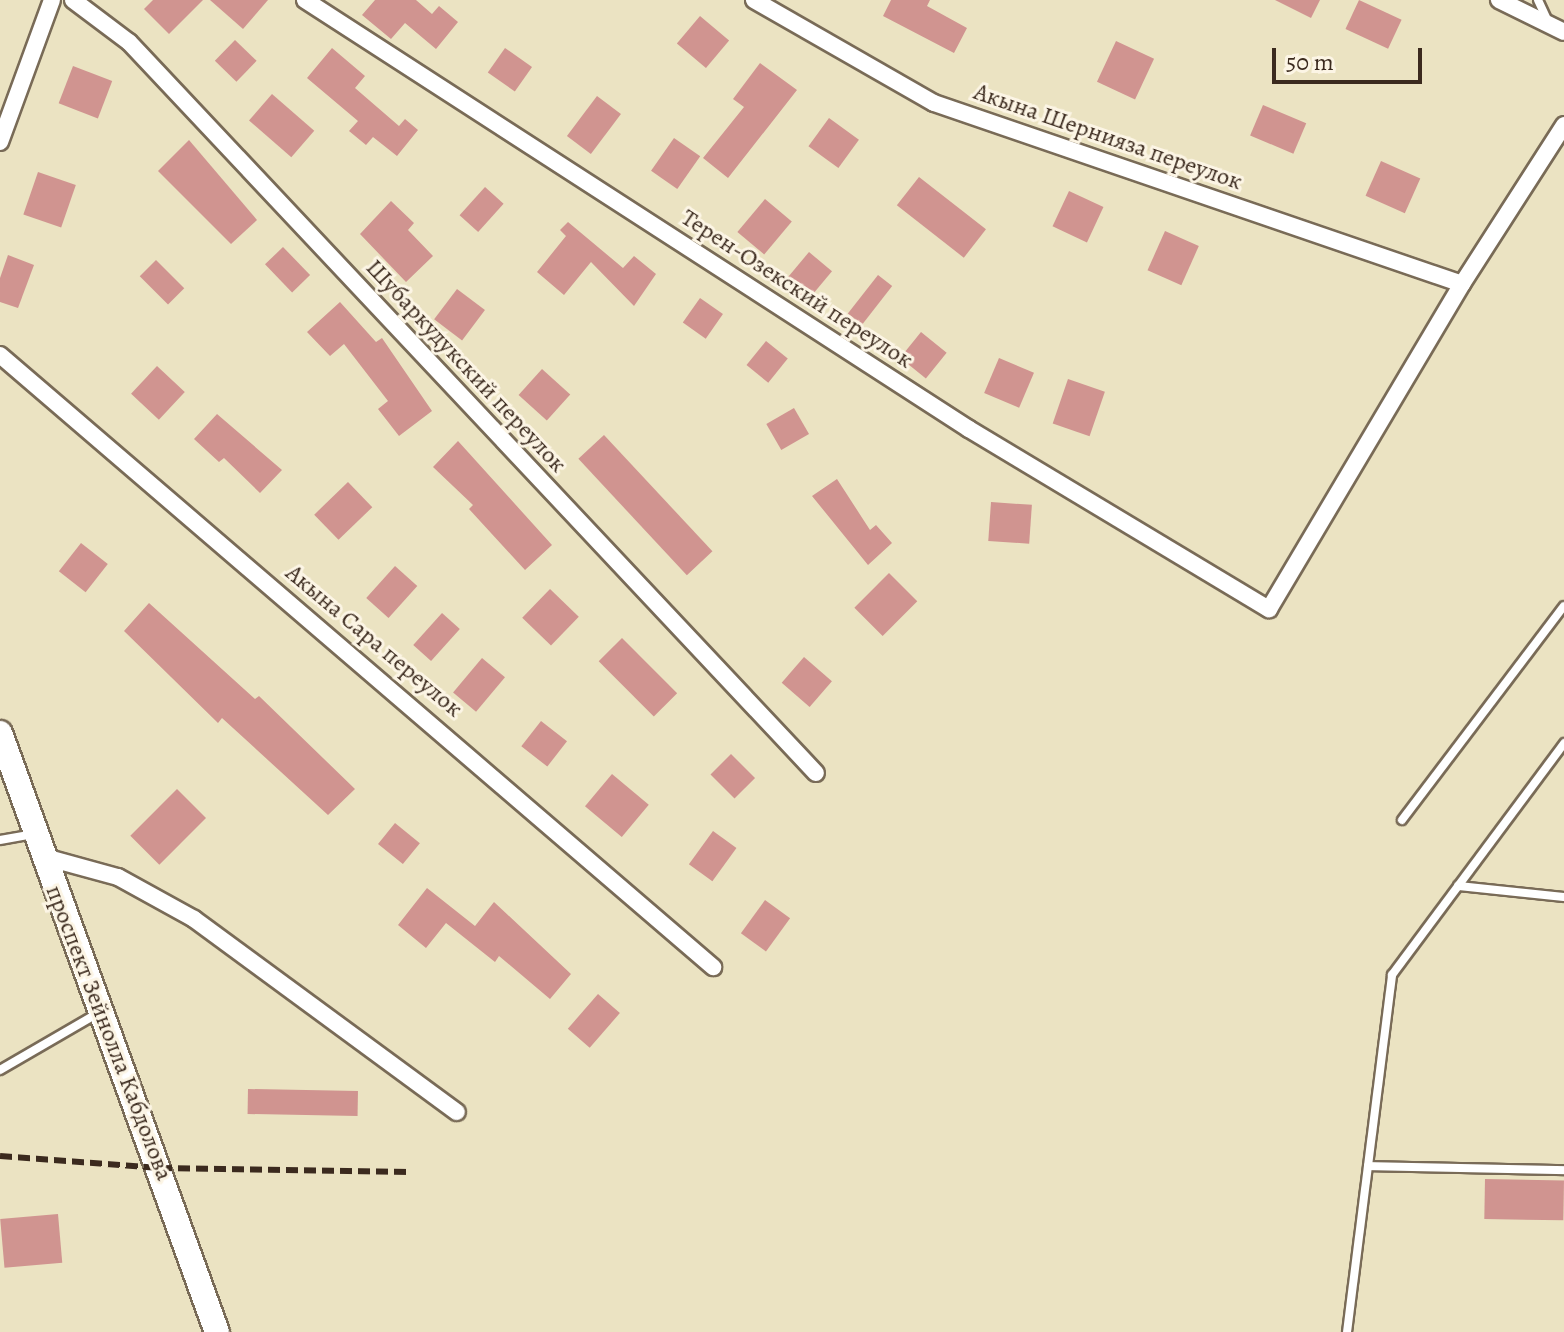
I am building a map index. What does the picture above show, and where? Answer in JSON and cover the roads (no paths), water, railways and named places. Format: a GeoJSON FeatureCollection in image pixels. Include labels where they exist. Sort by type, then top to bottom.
{"type":"FeatureCollection","features":[{"type":"Feature","properties":{"kind":"main road","name":"проспект Зейнолла Кабдолова"},"geometry":{"type":"LineString","coordinates":[[0,733],[37,845],[217,1332]]}},
{"type":"Feature","properties":{"kind":"street"},"geometry":{"type":"LineString","coordinates":[[0,142],[52,0]]}},
{"type":"Feature","properties":{"kind":"street","name":"Шубаркудукский переулок"},"geometry":{"type":"LineString","coordinates":[[73,0],[129,42],[816,773]]}},
{"type":"Feature","properties":{"kind":"street","name":"Терен-Озекский переулок"},"geometry":{"type":"LineString","coordinates":[[305,0],[969,429],[1269,609],[1462,284]]}},
{"type":"Feature","properties":{"kind":"street","name":"Акына Шернияза переулок"},"geometry":{"type":"LineString","coordinates":[[754,0],[934,103],[1462,284]]}},
{"type":"Feature","properties":{"kind":"street"},"geometry":{"type":"LineString","coordinates":[[1499,0],[1557,29]]}},
{"type":"Feature","properties":{"kind":"street"},"geometry":{"type":"LineString","coordinates":[[1462,284],[1564,125]]}},
{"type":"Feature","properties":{"kind":"street","name":"Акына Сара переулок"},"geometry":{"type":"LineString","coordinates":[[0,355],[713,967]]}},
{"type":"Feature","properties":{"kind":"street"},"geometry":{"type":"LineString","coordinates":[[37,845],[118,877],[194,919],[457,1112]]}},
{"type":"Feature","properties":{"kind":"lane"},"geometry":{"type":"LineString","coordinates":[[1538,0],[1557,29]]}},
{"type":"Feature","properties":{"kind":"lane"},"geometry":{"type":"LineString","coordinates":[[1402,820],[1564,606]]}},
{"type":"Feature","properties":{"kind":"lane"},"geometry":{"type":"LineString","coordinates":[[1347,1332],[1392,975],[1564,743]]}},
{"type":"Feature","properties":{"kind":"lane"},"geometry":{"type":"LineString","coordinates":[[0,840],[37,845]]}},
{"type":"Feature","properties":{"kind":"lane"},"geometry":{"type":"LineString","coordinates":[[1458,886],[1564,897]]}},
{"type":"Feature","properties":{"kind":"lane"},"geometry":{"type":"LineString","coordinates":[[0,1070],[101,1012]]}},
{"type":"Feature","properties":{"kind":"lane"},"geometry":{"type":"LineString","coordinates":[[1368,1166],[1564,1170]]}},
{"type":"Feature","properties":{"kind":"railway"},"geometry":{"type":"LineString","coordinates":[[0,1156],[160,1168],[410,1172]]}}]}
